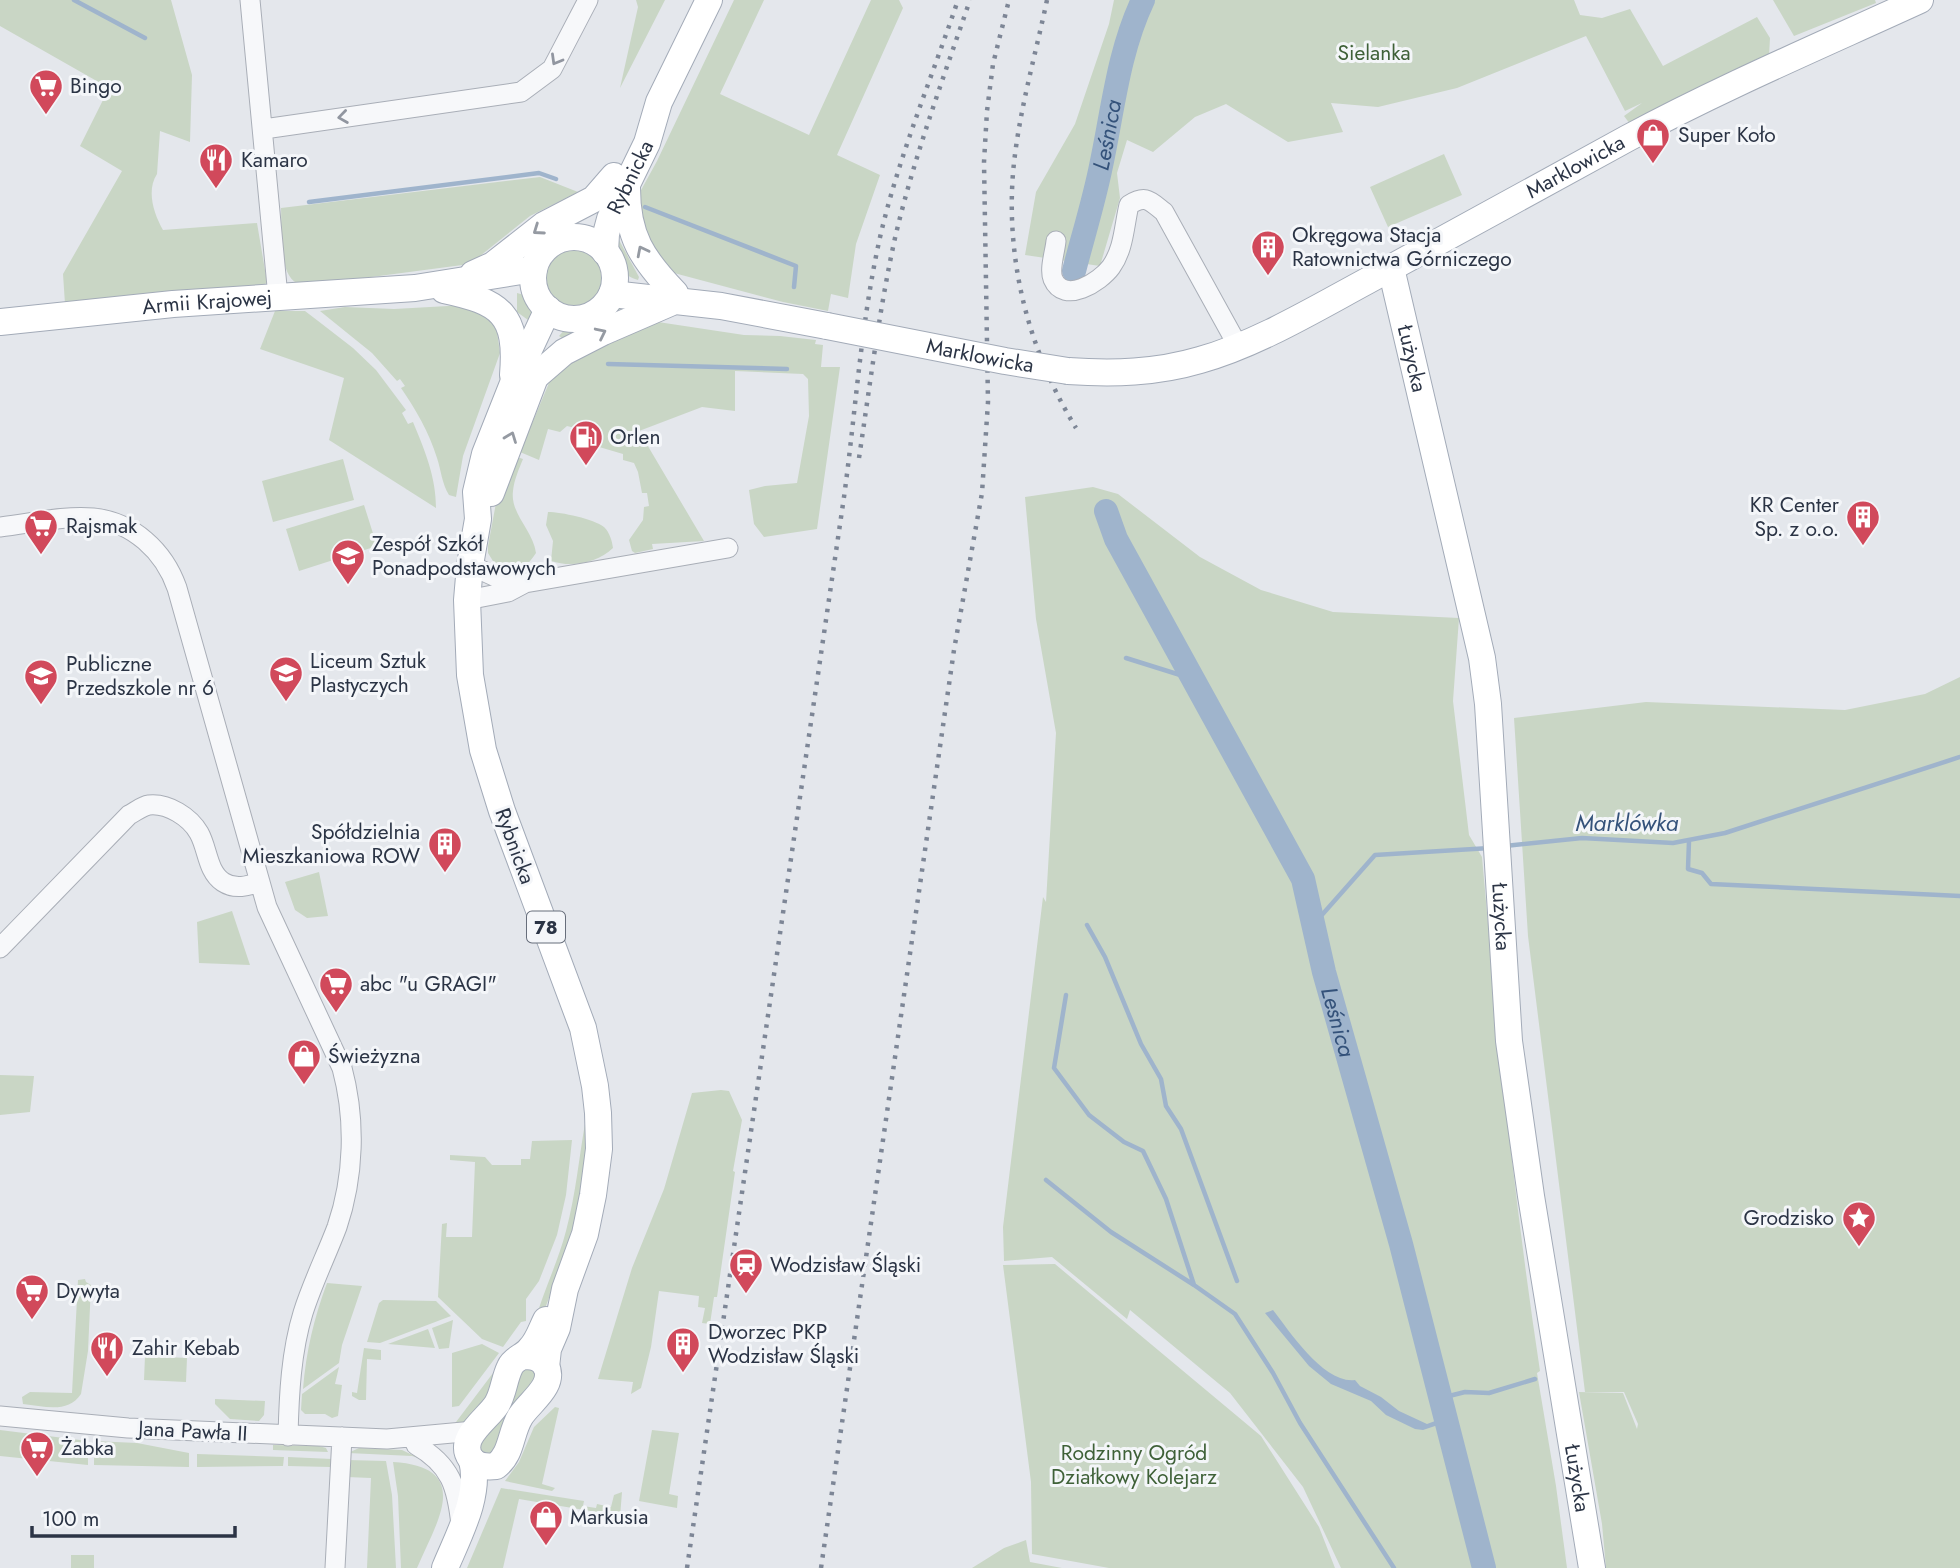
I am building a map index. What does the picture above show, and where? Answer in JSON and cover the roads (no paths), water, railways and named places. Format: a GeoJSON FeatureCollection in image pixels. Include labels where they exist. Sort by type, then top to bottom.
{"type":"FeatureCollection","features":[{"type":"Feature","properties":{"kind":"main road","name":"Rybnicka"},"geometry":{"type":"LineString","coordinates":[[577,237],[591,226],[620,179],[647,143],[660,102],[709,0]]}},
{"type":"Feature","properties":{"kind":"main road","name":"Marklowicka"},"geometry":{"type":"LineString","coordinates":[[611,274],[674,298],[1041,367],[1096,373],[1174,367],[1238,346],[1311,311],[1668,118],[1920,0]]}},
{"type":"Feature","properties":{"kind":"main road","name":"Rybnicka"},"geometry":{"type":"LineString","coordinates":[[611,274],[606,234],[620,179]]}},
{"type":"Feature","properties":{"kind":"main road"},"geometry":{"type":"LineString","coordinates":[[620,179],[632,231],[652,270],[674,298],[564,352],[523,382],[514,340],[503,316],[484,300],[450,285],[493,265],[544,225],[594,199],[620,179]]}},
{"type":"Feature","properties":{"kind":"main road"},"geometry":{"type":"LineString","coordinates":[[545,296],[588,316],[604,306],[611,274],[591,240],[577,237]]}},
{"type":"Feature","properties":{"kind":"main road","name":"78"},"geometry":{"type":"LineString","coordinates":[[545,296],[541,254],[550,245],[565,238],[577,237]]}},
{"type":"Feature","properties":{"kind":"main road","name":"Łużycka"},"geometry":{"type":"LineString","coordinates":[[1391,268],[1482,658],[1488,704],[1494,831],[1512,1066],[1592,1568]]}},
{"type":"Feature","properties":{"kind":"main road","name":"Armii Krajowej"},"geometry":{"type":"LineString","coordinates":[[0,322],[173,304],[450,285],[510,288],[545,296]]}},
{"type":"Feature","properties":{"kind":"main road","name":"Rybnicka"},"geometry":{"type":"LineString","coordinates":[[545,296],[489,501],[478,519],[467,600],[470,676],[484,750],[502,811],[583,1028],[595,1086],[599,1149],[593,1195],[585,1234],[565,1289],[557,1328],[548,1349],[546,1367]]}},
{"type":"Feature","properties":{"kind":"main road","name":"Rybnicka"},"geometry":{"type":"LineString","coordinates":[[522,1356],[535,1343],[544,1322],[565,1289]]}},
{"type":"Feature","properties":{"kind":"main road"},"geometry":{"type":"LineString","coordinates":[[522,1356],[538,1358],[546,1367]]}},
{"type":"Feature","properties":{"kind":"main road","name":"78"},"geometry":{"type":"LineString","coordinates":[[456,1568],[478,1453],[509,1368],[522,1356]]}},
{"type":"Feature","properties":{"kind":"main road","name":"78"},"geometry":{"type":"LineString","coordinates":[[478,1453],[506,1457],[521,1414],[545,1385],[548,1373],[546,1367]]}},
{"type":"Feature","properties":{"kind":"main road"},"geometry":{"type":"LineString","coordinates":[[445,1568],[472,1495],[478,1453]]}},
{"type":"Feature","properties":{"kind":"street"},"geometry":{"type":"LineString","coordinates":[[250,0],[278,297]]}},
{"type":"Feature","properties":{"kind":"street"},"geometry":{"type":"LineString","coordinates":[[264,129],[521,92],[552,69],[588,0]]}},
{"type":"Feature","properties":{"kind":"street"},"geometry":{"type":"LineString","coordinates":[[1056,241],[1051,276],[1057,286],[1069,291],[1084,289],[1101,278],[1121,249],[1129,205],[1139,198],[1148,200],[1164,212],[1238,346]]}},
{"type":"Feature","properties":{"kind":"street"},"geometry":{"type":"LineString","coordinates":[[0,527],[92,518],[139,535],[164,560],[177,588],[260,882],[278,933],[342,1068],[348,1088],[351,1126],[351,1159],[345,1202],[303,1314],[296,1343],[288,1436]]}},
{"type":"Feature","properties":{"kind":"street"},"geometry":{"type":"LineString","coordinates":[[467,600],[508,592],[525,583],[728,548]]}},
{"type":"Feature","properties":{"kind":"street"},"geometry":{"type":"LineString","coordinates":[[470,565],[496,577],[525,583]]}},
{"type":"Feature","properties":{"kind":"street"},"geometry":{"type":"LineString","coordinates":[[0,948],[129,815],[147,805],[178,812],[189,821],[199,833],[213,871],[223,882],[242,887],[260,882]]}},
{"type":"Feature","properties":{"kind":"street","name":"Jana Pawła II"},"geometry":{"type":"LineString","coordinates":[[0,1416],[128,1428],[387,1439],[478,1453]]}},
{"type":"Feature","properties":{"kind":"street"},"geometry":{"type":"LineString","coordinates":[[335,1568],[342,1437]]}},
{"type":"Feature","properties":{"kind":"street","name":"Jana Pawła II"},"geometry":{"type":"LineString","coordinates":[[387,1439],[478,1453]]}},
{"type":"Feature","properties":{"kind":"street"},"geometry":{"type":"LineString","coordinates":[[416,1445],[437,1459],[451,1478],[461,1528]]}},
{"type":"Feature","properties":{"kind":"water"},"geometry":{"type":"Polygon","coordinates":[[[1273,1310],[1309,1355],[1332,1374],[1355,1380],[1399,1411],[1427,1424],[1446,1417],[1447,1422],[1423,1430],[1415,1429],[1386,1415],[1371,1401],[1331,1384],[1309,1366],[1265,1313],[1273,1310]]]}},
{"type":"Feature","properties":{"kind":"waterway"},"geometry":{"type":"LineString","coordinates":[[74,0],[145,38]]}},
{"type":"Feature","properties":{"kind":"waterway","name":"Leśnica"},"geometry":{"type":"LineString","coordinates":[[1074,271],[1098,179],[1122,61],[1143,0]]}},
{"type":"Feature","properties":{"kind":"waterway"},"geometry":{"type":"LineString","coordinates":[[309,202],[539,173],[556,179]]}},
{"type":"Feature","properties":{"kind":"waterway"},"geometry":{"type":"LineString","coordinates":[[645,207],[796,266],[794,287]]}},
{"type":"Feature","properties":{"kind":"waterway"},"geometry":{"type":"LineString","coordinates":[[608,364],[787,369]]}},
{"type":"Feature","properties":{"kind":"waterway","name":"Leśnica"},"geometry":{"type":"LineString","coordinates":[[1106,511],[1116,539],[1303,879],[1324,972],[1401,1244],[1484,1568]]}},
{"type":"Feature","properties":{"kind":"waterway"},"geometry":{"type":"LineString","coordinates":[[1126,658],[1193,679]]}},
{"type":"Feature","properties":{"kind":"waterway","name":"Marklówka"},"geometry":{"type":"LineString","coordinates":[[1505,846],[1582,838],[1673,843],[1725,833],[1960,757]]}},
{"type":"Feature","properties":{"kind":"waterway"},"geometry":{"type":"LineString","coordinates":[[1689,841],[1688,869],[1702,873],[1711,884],[1960,896]]}},
{"type":"Feature","properties":{"kind":"waterway","name":"Marklówka"},"geometry":{"type":"LineString","coordinates":[[1313,925],[1375,855],[1490,848]]}},
{"type":"Feature","properties":{"kind":"waterway"},"geometry":{"type":"LineString","coordinates":[[1087,925],[1105,957],[1141,1044],[1161,1079],[1166,1106],[1181,1129],[1237,1281]]}},
{"type":"Feature","properties":{"kind":"waterway"},"geometry":{"type":"LineString","coordinates":[[1066,995],[1054,1068],[1089,1115],[1124,1142],[1143,1151],[1166,1199],[1194,1285],[1235,1314],[1273,1373],[1300,1423],[1394,1568]]}},
{"type":"Feature","properties":{"kind":"waterway"},"geometry":{"type":"LineString","coordinates":[[1046,1180],[1111,1232],[1194,1285]]}},
{"type":"Feature","properties":{"kind":"waterway"},"geometry":{"type":"LineString","coordinates":[[1441,1398],[1465,1392],[1489,1393],[1535,1379]]}},
{"type":"Feature","properties":{"kind":"railway"},"geometry":{"type":"LineString","coordinates":[[687,1568],[844,497],[868,299],[881,233],[897,174],[958,0]]}},
{"type":"Feature","properties":{"kind":"railway"},"geometry":{"type":"LineString","coordinates":[[859,458],[879,320],[895,238],[920,148],[970,0]]}},
{"type":"Feature","properties":{"kind":"railway"},"geometry":{"type":"LineString","coordinates":[[821,1568],[954,650],[982,493],[988,402],[984,162],[993,64],[1009,0]]}},
{"type":"Feature","properties":{"kind":"railway"},"geometry":{"type":"LineString","coordinates":[[1047,0],[1015,151],[1013,240],[1017,273],[1034,337],[1045,368],[1076,428]]}},
{"type":"Feature","properties":{"kind":"place","name":"Bingo"},"geometry":{"type":"Point","coordinates":[46,116]}},
{"type":"Feature","properties":{"kind":"place","name":"Super Koło"},"geometry":{"type":"Point","coordinates":[1653,165]}},
{"type":"Feature","properties":{"kind":"place","name":"Kamaro"},"geometry":{"type":"Point","coordinates":[216,190]}},
{"type":"Feature","properties":{"kind":"place","name":"Okręgowa Stacja Ratownictwa Górniczego"},"geometry":{"type":"Point","coordinates":[1268,277]}},
{"type":"Feature","properties":{"kind":"place","name":"Orlen"},"geometry":{"type":"Point","coordinates":[586,467]}},
{"type":"Feature","properties":{"kind":"place","name":"KR Center Sp. z o.o."},"geometry":{"type":"Point","coordinates":[1863,547]}},
{"type":"Feature","properties":{"kind":"place","name":"Rajsmak"},"geometry":{"type":"Point","coordinates":[41,556]}},
{"type":"Feature","properties":{"kind":"place","name":"Zespół Szkół Ponadpodstawowych"},"geometry":{"type":"Point","coordinates":[348,586]}},
{"type":"Feature","properties":{"kind":"place","name":"Liceum Sztuk Plastyczych"},"geometry":{"type":"Point","coordinates":[286,703]}},
{"type":"Feature","properties":{"kind":"place","name":"Publiczne Przedszkole nr 6"},"geometry":{"type":"Point","coordinates":[41,706]}},
{"type":"Feature","properties":{"kind":"place","name":"Spółdzielnia Mieszkaniowa ROW"},"geometry":{"type":"Point","coordinates":[445,874]}},
{"type":"Feature","properties":{"kind":"place","name":"abc \"u GRAGI\""},"geometry":{"type":"Point","coordinates":[336,1014]}},
{"type":"Feature","properties":{"kind":"place","name":"Świeżyzna"},"geometry":{"type":"Point","coordinates":[304,1086]}},
{"type":"Feature","properties":{"kind":"place","name":"Grodzisko"},"geometry":{"type":"Point","coordinates":[1859,1248]}},
{"type":"Feature","properties":{"kind":"place","name":"Wodzisław Śląski"},"geometry":{"type":"Point","coordinates":[746,1295]}},
{"type":"Feature","properties":{"kind":"place","name":"Dywyta"},"geometry":{"type":"Point","coordinates":[32,1321]}},
{"type":"Feature","properties":{"kind":"place","name":"Dworzec PKP Wodzisław Śląski"},"geometry":{"type":"Point","coordinates":[683,1374]}},
{"type":"Feature","properties":{"kind":"place","name":"Zahir Kebab"},"geometry":{"type":"Point","coordinates":[107,1378]}},
{"type":"Feature","properties":{"kind":"place","name":"Żabka"},"geometry":{"type":"Point","coordinates":[37,1478]}},
{"type":"Feature","properties":{"kind":"place","name":"Markusia"},"geometry":{"type":"Point","coordinates":[546,1547]}},
{"type":"Feature","properties":{"kind":"park label","name":"Sielanka"},"geometry":{"type":"Point","coordinates":[1374,53]}},
{"type":"Feature","properties":{"kind":"park label","name":"Rodzinny Ogród Działkowy Kolejarz"},"geometry":{"type":"Point","coordinates":[1134,1465]}}]}
